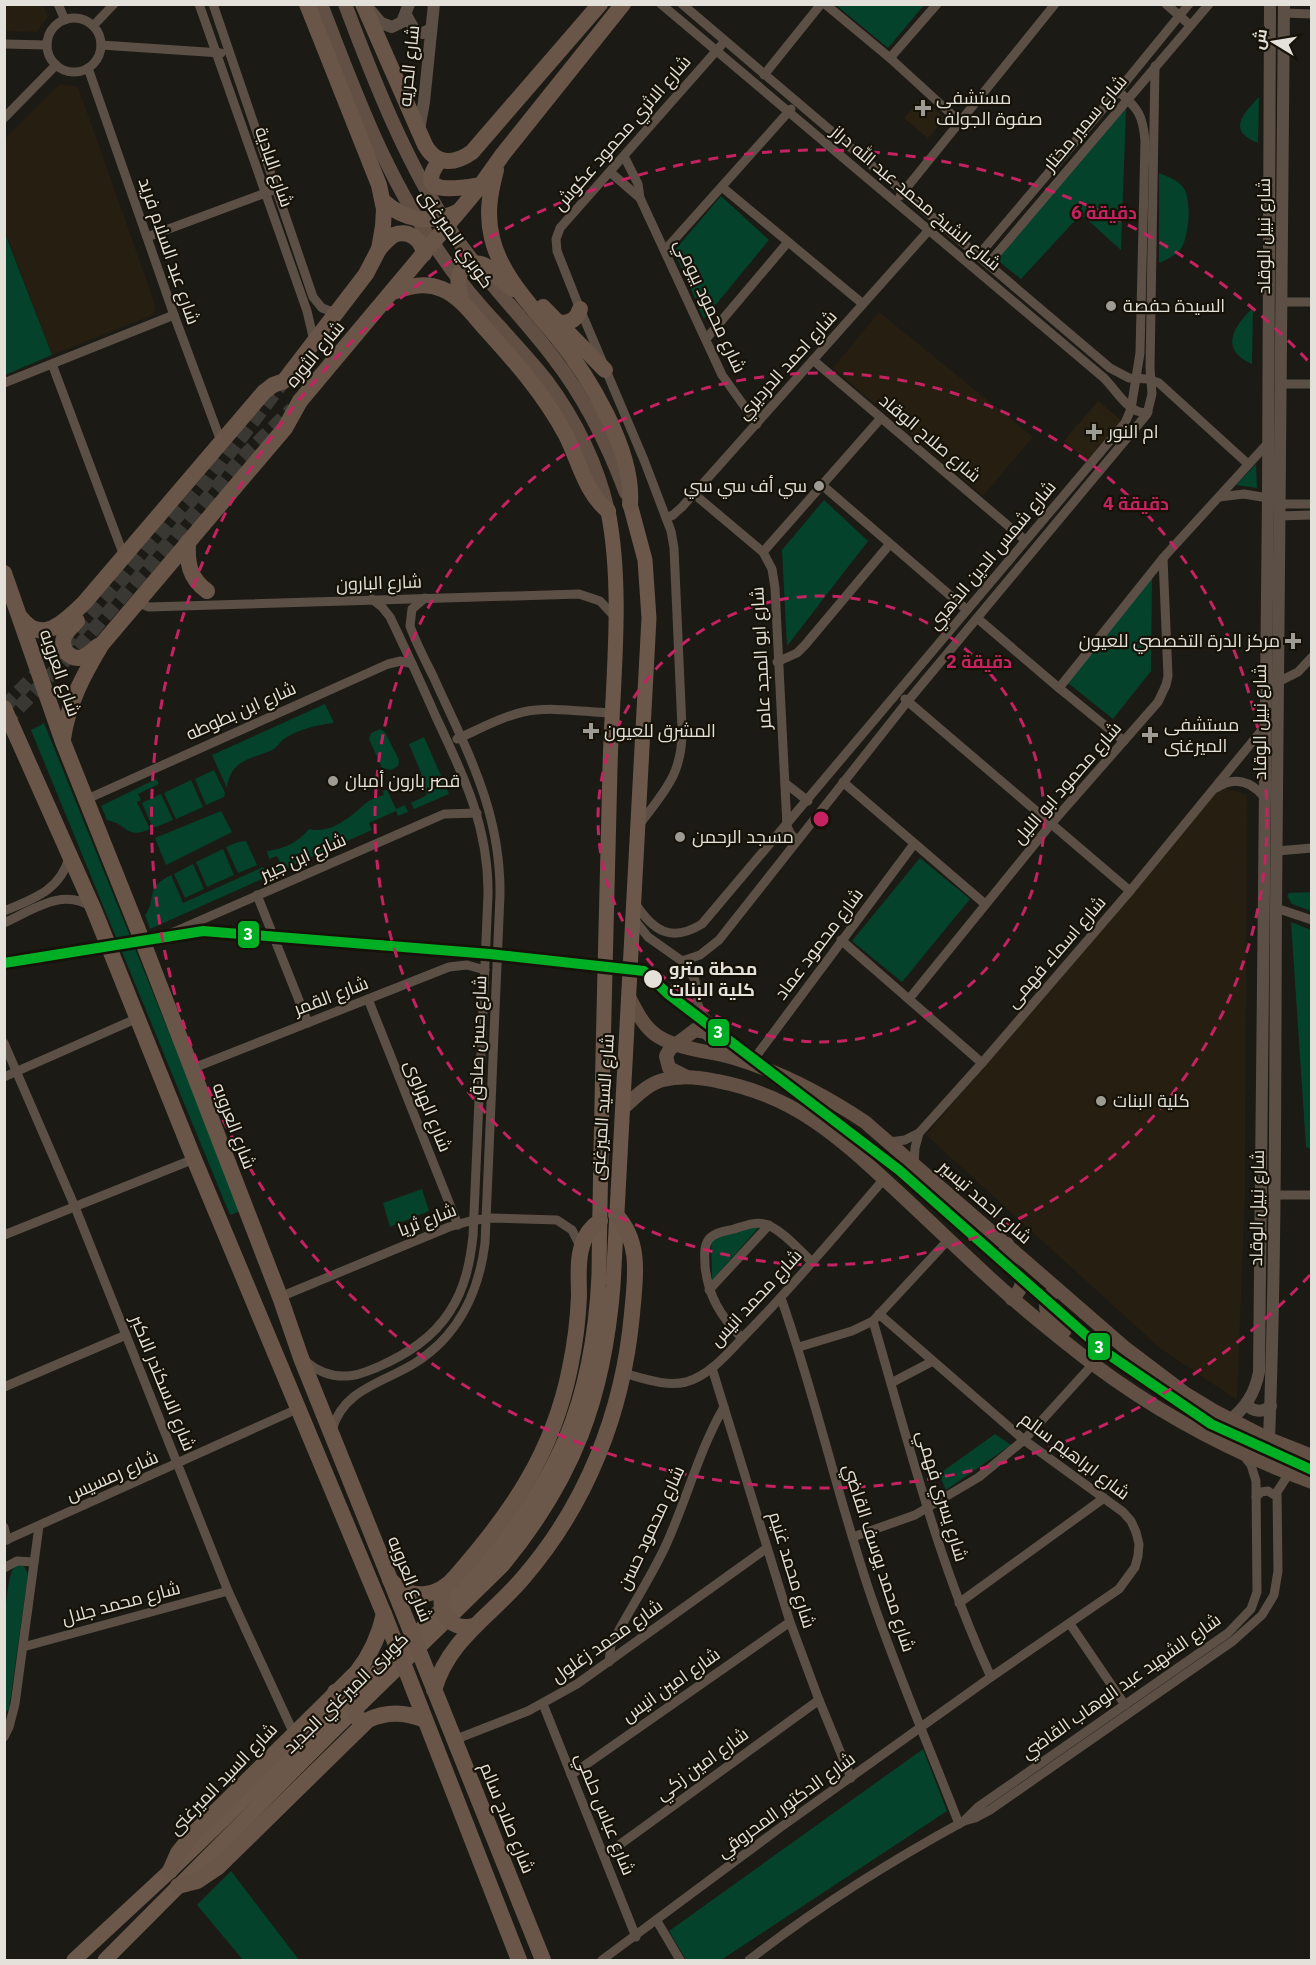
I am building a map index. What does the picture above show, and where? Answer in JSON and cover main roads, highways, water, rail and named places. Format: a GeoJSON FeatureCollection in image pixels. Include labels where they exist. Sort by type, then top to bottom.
{"type":"FeatureCollection","features":[{"type":"Feature","properties":{"kind":"highway"},"geometry":{"type":"LineString","coordinates":[[307,4],[381,193],[395,211],[418,219],[443,218],[459,211]]}},
{"type":"Feature","properties":{"kind":"highway"},"geometry":{"type":"LineString","coordinates":[[364,4],[418,130],[430,153],[440,160],[460,159],[471,152],[600,4]]}},
{"type":"Feature","properties":{"kind":"highway","name":"شارع الثوره"},"geometry":{"type":"LineString","coordinates":[[63,742],[75,694],[102,644],[285,428],[300,401],[481,185],[623,4]]}},
{"type":"Feature","properties":{"kind":"highway"},"geometry":{"type":"LineString","coordinates":[[440,160],[432,176],[434,183],[441,189],[481,185]]}},
{"type":"Feature","properties":{"kind":"highway"},"geometry":{"type":"LineString","coordinates":[[498,161],[489,201],[490,228],[494,246],[501,263],[521,293],[569,353],[598,398],[623,458],[630,486],[630,504]]}},
{"type":"Feature","properties":{"kind":"highway","name":"شارع الثوره"},"geometry":{"type":"LineString","coordinates":[[21,618],[31,627],[40,630],[50,630],[61,624],[84,603],[264,392],[284,381],[366,274],[379,249],[383,226],[381,193]]}},
{"type":"Feature","properties":{"kind":"highway"},"geometry":{"type":"LineString","coordinates":[[379,249],[392,237],[404,234],[413,236],[420,242],[424,254]]}},
{"type":"Feature","properties":{"kind":"highway"},"geometry":{"type":"LineString","coordinates":[[461,301],[459,276],[467,266],[475,264],[487,267],[507,286],[536,301],[561,323],[605,370]]}},
{"type":"Feature","properties":{"kind":"highway"},"geometry":{"type":"LineString","coordinates":[[392,292],[427,285],[445,290],[461,301],[520,366],[543,397],[567,437],[590,489],[608,511]]}},
{"type":"Feature","properties":{"kind":"highway"},"geometry":{"type":"LineString","coordinates":[[561,323],[575,318],[580,309]]}},
{"type":"Feature","properties":{"kind":"highway"},"geometry":{"type":"LineString","coordinates":[[188,542],[187,560],[190,572],[197,583],[207,591]]}},
{"type":"Feature","properties":{"kind":"highway","name":"شارع العروبه"},"geometry":{"type":"LineString","coordinates":[[4,573],[85,800],[144,945],[331,1435],[434,1690]]}},
{"type":"Feature","properties":{"kind":"highway"},"geometry":{"type":"LineString","coordinates":[[84,603],[79,618],[64,635],[62,642],[64,649],[71,657],[81,658],[88,656],[102,644]]}},
{"type":"Feature","properties":{"kind":"highway","name":"شارع العروبه"},"geometry":{"type":"LineString","coordinates":[[4,708],[94,910],[194,1159],[384,1614],[425,1720]]}},
{"type":"Feature","properties":{"kind":"highway"},"geometry":{"type":"LineString","coordinates":[[389,1579],[403,1590],[420,1595],[445,1587],[479,1551],[505,1517],[529,1479],[549,1437],[564,1392],[574,1346],[579,1305],[581,1249],[586,1236],[608,1218],[627,1229],[635,1253],[631,1325],[615,1407],[601,1449],[573,1509],[549,1546],[522,1580],[474,1626],[451,1652],[434,1690]]}},
{"type":"Feature","properties":{"kind":"highway"},"geometry":{"type":"LineString","coordinates":[[445,1587],[441,1598],[445,1616],[458,1626],[474,1626]]}},
{"type":"Feature","properties":{"kind":"highway","name":"شارع السيد الميرغنى"},"geometry":{"type":"LineString","coordinates":[[384,1614],[372,1650],[357,1672],[194,1833],[178,1853],[174,1879],[195,1882],[211,1874],[368,1720],[394,1713],[425,1720]]}},
{"type":"Feature","properties":{"kind":"highway","name":"شارع صلاح سالم"},"geometry":{"type":"LineString","coordinates":[[434,1690],[543,1960]]}},
{"type":"Feature","properties":{"kind":"highway"},"geometry":{"type":"LineString","coordinates":[[335,1692],[353,1705],[361,1726]]}},
{"type":"Feature","properties":{"kind":"highway"},"geometry":{"type":"LineString","coordinates":[[425,1720],[519,1960]]}},
{"type":"Feature","properties":{"kind":"main road","name":"كوبري الميرغنى"},"geometry":{"type":"LineString","coordinates":[[321,4],[370,128],[411,209],[464,285],[556,394],[579,432],[597,473]]}},
{"type":"Feature","properties":{"kind":"main road","name":"كوبري الميرغنى"},"geometry":{"type":"LineString","coordinates":[[345,4],[386,111],[428,193],[473,261],[566,374],[591,414],[615,466]]}},
{"type":"Feature","properties":{"kind":"main road","name":"شارع السيد الميرغنى"},"geometry":{"type":"LineString","coordinates":[[608,1218],[623,1108],[649,599],[643,551],[630,504],[615,466]]}},
{"type":"Feature","properties":{"kind":"main road","name":"شارع السيد الميرغنى"},"geometry":{"type":"LineString","coordinates":[[597,473],[608,511],[614,554],[615,617],[611,713],[608,1218]]}},
{"type":"Feature","properties":{"kind":"main road","name":"شارع احمد تيسير"},"geometry":{"type":"LineString","coordinates":[[629,997],[643,1022],[660,1038],[734,1058],[783,1076],[865,1122],[1124,1347],[1186,1394],[1230,1420],[1311,1456]]}},
{"type":"Feature","properties":{"kind":"main road"},"geometry":{"type":"LineString","coordinates":[[685,1076],[669,1068],[666,1060],[667,1052],[695,1030],[702,1030],[734,1058]]}},
{"type":"Feature","properties":{"kind":"main road"},"geometry":{"type":"LineString","coordinates":[[623,1108],[652,1084],[664,1079],[685,1076],[732,1083],[799,1110],[839,1137],[1012,1299],[1094,1364],[1170,1415],[1240,1452],[1311,1482]]}},
{"type":"Feature","properties":{"kind":"main road","name":"كوبرى الميرغني الجديد"},"geometry":{"type":"LineString","coordinates":[[174,1879],[481,1589],[522,1542],[541,1516],[557,1489],[580,1440],[598,1387],[611,1309],[608,1218]]}},
{"type":"Feature","properties":{"kind":"main road"},"geometry":{"type":"LineString","coordinates":[[1007,1244],[1005,1256],[1007,1262],[1023,1283],[1022,1288],[1012,1299]]}},
{"type":"Feature","properties":{"kind":"main road"},"geometry":{"type":"LineString","coordinates":[[1056,1289],[1048,1299],[1047,1312],[1070,1335],[1077,1351]]}},
{"type":"Feature","properties":{"kind":"main road","name":"شارع السيد الميرغنى"},"geometry":{"type":"LineString","coordinates":[[74,1960],[154,1886],[174,1879]]}},
{"type":"Feature","properties":{"kind":"main road","name":"شارع السيد الميرغنى"},"geometry":{"type":"LineString","coordinates":[[105,1960],[165,1899],[174,1879]]}},
{"type":"Feature","properties":{"kind":"main road"},"geometry":{"type":"LineString","coordinates":[[154,1886],[165,1899]]}},
{"type":"Feature","properties":{"kind":"tunnel"},"geometry":{"type":"LineString","coordinates":[[4,707],[72,637],[208,481],[283,382]]}},
{"type":"Feature","properties":{"kind":"tunnel"},"geometry":{"type":"LineString","coordinates":[[4,723],[81,644],[240,460],[292,409]]}},
{"type":"Feature","properties":{"kind":"place","name":"مستشفى صفوة الجولف"},"geometry":{"type":"Point","coordinates":[923,108]}},
{"type":"Feature","properties":{"kind":"place","name":"السيدة حفصة"},"geometry":{"type":"Point","coordinates":[1111,306]}},
{"type":"Feature","properties":{"kind":"place","name":"ام النور"},"geometry":{"type":"Point","coordinates":[1094,432]}},
{"type":"Feature","properties":{"kind":"place","name":"سي أف سي سي"},"geometry":{"type":"Point","coordinates":[819,486]}},
{"type":"Feature","properties":{"kind":"place","name":"مركز الدرة التخصصي للعيون"},"geometry":{"type":"Point","coordinates":[1293,641]}},
{"type":"Feature","properties":{"kind":"place","name":"المشرق للعيون"},"geometry":{"type":"Point","coordinates":[591,731]}},
{"type":"Feature","properties":{"kind":"place","name":"مستشفى الميرغنى"},"geometry":{"type":"Point","coordinates":[1150,735]}},
{"type":"Feature","properties":{"kind":"place","name":"قصر بارون أمبان"},"geometry":{"type":"Point","coordinates":[333,781]}},
{"type":"Feature","properties":{"kind":"place","name":"مسجد الرحمن"},"geometry":{"type":"Point","coordinates":[680,837]}},
{"type":"Feature","properties":{"kind":"place","name":"محطة مترو كلية البنات"},"geometry":{"type":"Point","coordinates":[653,979]}},
{"type":"Feature","properties":{"kind":"place","name":"كلية البنات"},"geometry":{"type":"Point","coordinates":[1101,1101]}}]}
